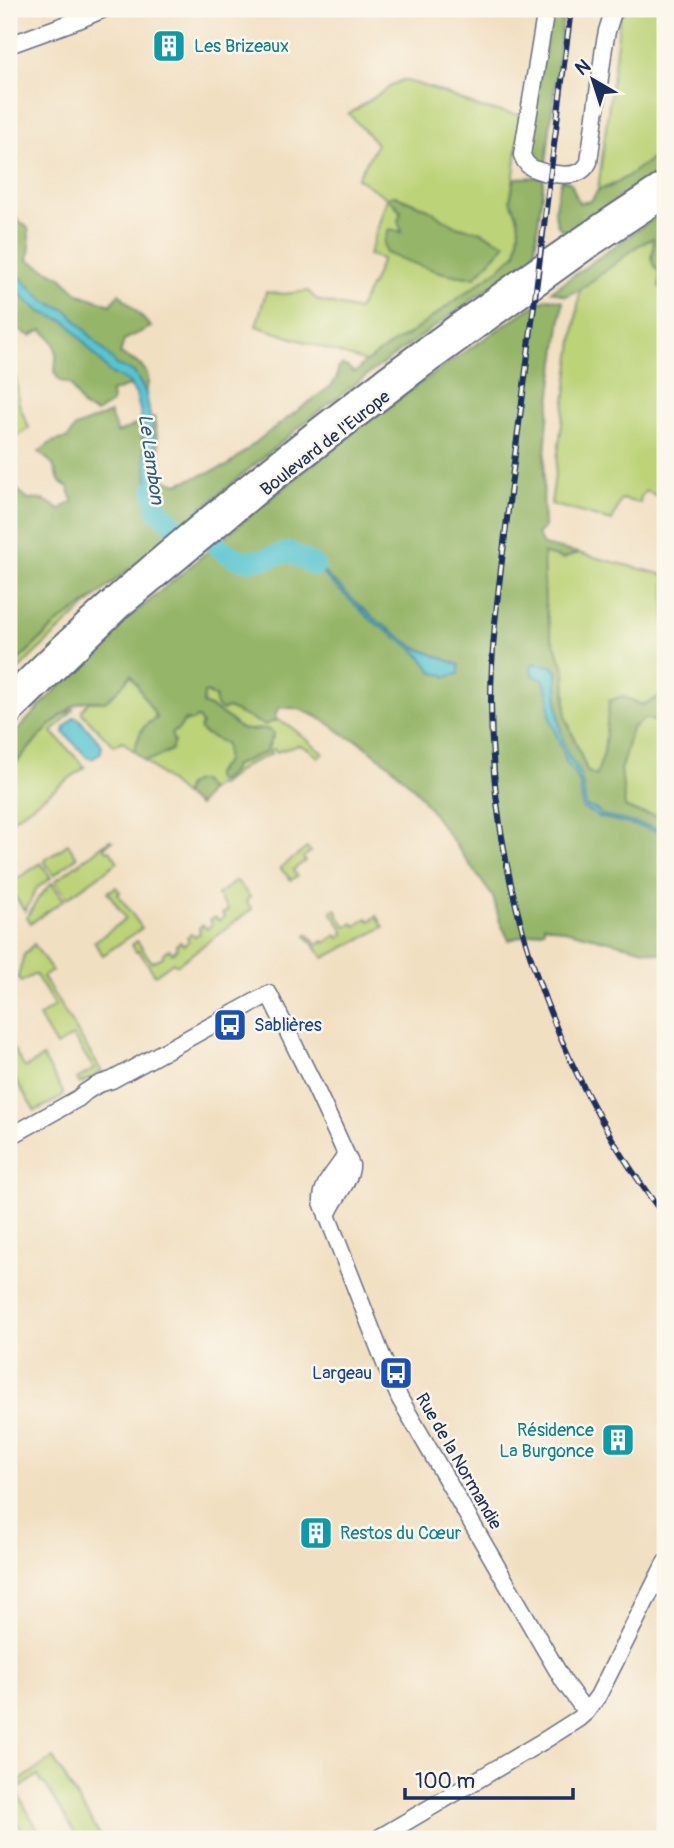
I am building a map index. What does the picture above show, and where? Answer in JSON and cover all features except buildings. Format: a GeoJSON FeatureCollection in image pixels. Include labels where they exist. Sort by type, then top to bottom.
{"type":"FeatureCollection","features":[{"type":"Feature","properties":{"kind":"highway","name":"Boulevard de l'Europe"},"geometry":{"type":"LineString","coordinates":[[9,696],[142,570],[307,436],[471,314],[665,181]]}},
{"type":"Feature","properties":{"kind":"highway","name":"Boulevard de l'Europe"},"geometry":{"type":"LineString","coordinates":[[9,717],[120,609],[267,487],[435,358],[588,249],[665,198]]}},
{"type":"Feature","properties":{"kind":"street"},"geometry":{"type":"LineString","coordinates":[[9,45],[104,9]]}},
{"type":"Feature","properties":{"kind":"street"},"geometry":{"type":"LineString","coordinates":[[546,9],[522,155],[528,165],[542,172],[575,174],[586,168],[589,162],[604,47],[614,9]]}},
{"type":"Feature","properties":{"kind":"street","name":"Rue de la Normandie"},"geometry":{"type":"LineString","coordinates":[[9,1137],[79,1098],[95,1093],[112,1080],[269,994],[346,1154],[323,1189],[322,1202],[400,1399],[564,1682],[586,1712]]}},
{"type":"Feature","properties":{"kind":"street"},"geometry":{"type":"LineString","coordinates":[[377,1839],[545,1740],[586,1712],[597,1696],[665,1563]]}},
{"type":"Feature","properties":{"kind":"green space"},"geometry":{"type":"Polygon","coordinates":[[[552,9],[564,9],[546,163],[533,160],[527,149],[552,9]]]}},
{"type":"Feature","properties":{"kind":"green space"},"geometry":{"type":"Polygon","coordinates":[[[626,9],[665,9],[665,149],[625,178],[598,190],[620,18],[626,9]]]}},
{"type":"Feature","properties":{"kind":"green space"},"geometry":{"type":"Polygon","coordinates":[[[403,80],[481,108],[520,115],[510,200],[518,220],[518,238],[516,254],[497,270],[366,362],[256,326],[266,292],[284,294],[308,291],[317,300],[358,310],[382,259],[369,255],[387,198],[357,178],[377,144],[349,114],[403,80]],[[394,195],[391,200],[401,213],[403,233],[386,253],[440,272],[474,277],[505,244],[481,232],[455,226],[428,209],[394,195]]]}},
{"type":"Feature","properties":{"kind":"green space"},"geometry":{"type":"Polygon","coordinates":[[[665,149],[665,169],[570,230],[561,230],[555,212],[562,179],[571,183],[579,203],[591,201],[598,190],[610,187],[628,176],[665,149]]]}},
{"type":"Feature","properties":{"kind":"green space"},"geometry":{"type":"Polygon","coordinates":[[[544,177],[534,256],[314,415],[97,596],[59,622],[9,669],[9,491],[18,490],[28,500],[45,501],[59,510],[73,501],[68,487],[60,482],[52,463],[39,452],[52,442],[68,438],[75,427],[110,413],[117,433],[154,417],[164,479],[177,484],[227,466],[331,386],[342,365],[354,373],[516,254],[519,226],[510,200],[515,178],[544,177]]]}},
{"type":"Feature","properties":{"kind":"green space"},"geometry":{"type":"Polygon","coordinates":[[[394,195],[428,209],[455,226],[481,232],[506,244],[475,277],[441,272],[386,253],[384,242],[389,229],[402,232],[398,221],[401,212],[387,198],[394,195]]]}},
{"type":"Feature","properties":{"kind":"green space"},"geometry":{"type":"Polygon","coordinates":[[[665,210],[665,289],[659,287],[660,274],[652,260],[653,238],[639,245],[580,290],[566,296],[552,291],[665,210]]]}},
{"type":"Feature","properties":{"kind":"green space"},"geometry":{"type":"Polygon","coordinates":[[[9,212],[28,228],[28,260],[61,277],[79,294],[111,305],[119,293],[151,327],[124,340],[120,354],[138,363],[146,372],[146,390],[138,394],[129,386],[111,392],[112,403],[96,413],[83,407],[70,384],[60,381],[55,374],[56,350],[48,336],[42,330],[31,336],[9,326],[9,212]]]}},
{"type":"Feature","properties":{"kind":"green space"},"geometry":{"type":"Polygon","coordinates":[[[654,237],[651,257],[660,274],[659,287],[665,289],[665,481],[660,497],[646,491],[641,496],[640,503],[621,499],[612,521],[551,504],[580,290],[639,245],[654,237]]]}},
{"type":"Feature","properties":{"kind":"green space"},"geometry":{"type":"Polygon","coordinates":[[[548,298],[563,301],[546,443],[544,528],[537,534],[543,545],[578,553],[563,559],[543,553],[545,604],[551,636],[565,670],[566,718],[587,771],[596,776],[604,753],[609,701],[622,696],[642,705],[665,695],[665,722],[660,724],[646,718],[632,728],[621,768],[625,807],[636,812],[665,817],[665,955],[544,925],[544,930],[509,940],[500,922],[493,897],[416,790],[391,766],[357,740],[299,709],[280,707],[275,715],[277,720],[264,725],[228,708],[222,710],[215,703],[216,698],[204,693],[203,704],[240,728],[266,729],[274,733],[266,752],[233,766],[233,771],[221,782],[215,779],[215,774],[226,761],[226,744],[203,732],[198,718],[193,721],[185,720],[178,730],[171,733],[174,742],[171,750],[156,758],[144,760],[134,751],[144,727],[157,718],[131,675],[105,702],[82,702],[65,713],[9,772],[9,739],[106,637],[300,474],[370,419],[456,358],[548,298]]]}},
{"type":"Feature","properties":{"kind":"green space"},"geometry":{"type":"Polygon","coordinates":[[[9,358],[16,378],[19,404],[29,428],[9,443],[9,358]]]}},
{"type":"Feature","properties":{"kind":"green space"},"geometry":{"type":"Polygon","coordinates":[[[542,553],[563,559],[578,553],[665,575],[665,695],[642,705],[622,696],[610,701],[604,753],[596,777],[587,770],[566,718],[565,670],[551,636],[545,604],[542,553]]]}},
{"type":"Feature","properties":{"kind":"green space"},"geometry":{"type":"Polygon","coordinates":[[[97,596],[9,679],[9,669],[59,622],[97,596]]]}},
{"type":"Feature","properties":{"kind":"green space"},"geometry":{"type":"Polygon","coordinates":[[[131,674],[157,718],[144,727],[134,751],[122,741],[114,746],[82,713],[89,702],[104,702],[109,699],[131,674]]]}},
{"type":"Feature","properties":{"kind":"green space"},"geometry":{"type":"Polygon","coordinates":[[[207,692],[228,708],[264,725],[277,720],[291,727],[323,753],[318,757],[299,745],[276,752],[274,749],[269,751],[271,754],[246,765],[220,786],[218,784],[209,791],[206,786],[186,787],[184,795],[144,760],[150,760],[170,734],[183,723],[198,718],[203,733],[226,744],[226,761],[233,766],[266,752],[274,734],[266,729],[240,728],[203,704],[204,693],[207,692]]]}},
{"type":"Feature","properties":{"kind":"green space"},"geometry":{"type":"Polygon","coordinates":[[[74,709],[52,732],[85,767],[9,822],[9,772],[49,727],[74,709]]]}},
{"type":"Feature","properties":{"kind":"green space"},"geometry":{"type":"Polygon","coordinates":[[[646,718],[660,724],[665,722],[665,817],[624,807],[621,768],[632,728],[646,718]]]}},
{"type":"Feature","properties":{"kind":"green space"},"geometry":{"type":"Polygon","coordinates":[[[195,781],[202,781],[209,791],[198,806],[184,795],[187,786],[195,781]]]}},
{"type":"Feature","properties":{"kind":"green space"},"geometry":{"type":"Polygon","coordinates":[[[112,841],[104,847],[107,851],[110,850],[118,862],[67,898],[55,881],[112,841]]]}},
{"type":"Feature","properties":{"kind":"green space"},"geometry":{"type":"Polygon","coordinates":[[[68,844],[77,857],[54,875],[44,861],[68,844]]]}},
{"type":"Feature","properties":{"kind":"green space"},"geometry":{"type":"Polygon","coordinates":[[[307,848],[311,852],[303,857],[305,861],[293,870],[297,876],[291,880],[280,868],[307,848]]]}},
{"type":"Feature","properties":{"kind":"green space"},"geometry":{"type":"Polygon","coordinates":[[[41,863],[51,878],[37,888],[25,911],[9,888],[9,881],[41,863]]]}},
{"type":"Feature","properties":{"kind":"green space"},"geometry":{"type":"Polygon","coordinates":[[[236,881],[250,897],[246,901],[252,909],[177,965],[173,962],[155,975],[132,945],[137,941],[152,962],[163,957],[169,949],[172,953],[180,942],[184,945],[189,941],[187,937],[191,934],[195,936],[200,933],[199,928],[203,925],[207,929],[212,925],[210,920],[215,917],[219,921],[224,917],[222,914],[228,910],[217,895],[236,881]]]}},
{"type":"Feature","properties":{"kind":"green space"},"geometry":{"type":"Polygon","coordinates":[[[52,883],[64,900],[31,923],[27,917],[39,897],[52,883]]]}},
{"type":"Feature","properties":{"kind":"green space"},"geometry":{"type":"Polygon","coordinates":[[[116,887],[142,928],[103,955],[94,942],[126,919],[108,892],[116,887]]]}},
{"type":"Feature","properties":{"kind":"green space"},"geometry":{"type":"Polygon","coordinates":[[[336,909],[347,927],[353,923],[356,926],[367,918],[370,921],[377,916],[384,927],[324,958],[306,936],[308,934],[317,945],[344,934],[331,912],[336,909]]]}},
{"type":"Feature","properties":{"kind":"green space"},"geometry":{"type":"Polygon","coordinates":[[[34,944],[52,971],[43,977],[102,1072],[80,1084],[77,1079],[94,1069],[73,1036],[56,1046],[39,1017],[55,1006],[35,974],[21,982],[18,977],[24,955],[34,944]]]}},
{"type":"Feature","properties":{"kind":"green space"},"geometry":{"type":"Polygon","coordinates":[[[9,1042],[25,1068],[43,1057],[63,1092],[61,1098],[35,1111],[9,1070],[9,1042]]]}},
{"type":"Feature","properties":{"kind":"green space"},"geometry":{"type":"Polygon","coordinates":[[[53,1758],[102,1839],[71,1839],[75,1837],[74,1831],[38,1775],[16,1791],[45,1839],[27,1839],[9,1809],[9,1788],[53,1758]]]}},
{"type":"Feature","properties":{"kind":"water"},"geometry":{"type":"Polygon","coordinates":[[[9,267],[46,302],[67,310],[117,365],[134,372],[146,393],[155,443],[161,514],[155,518],[149,496],[140,410],[129,382],[110,373],[67,322],[41,312],[27,301],[9,281],[9,267]]]}},
{"type":"Feature","properties":{"kind":"water"},"geometry":{"type":"Polygon","coordinates":[[[284,552],[301,555],[315,564],[372,617],[415,647],[459,665],[459,674],[446,677],[434,673],[416,651],[371,620],[303,559],[286,554],[257,562],[241,561],[284,552]]]}},
{"type":"Feature","properties":{"kind":"water"},"geometry":{"type":"Polygon","coordinates":[[[535,663],[552,666],[557,671],[561,730],[567,753],[581,778],[586,807],[595,809],[602,815],[665,830],[665,833],[599,817],[583,809],[580,784],[567,763],[550,717],[549,694],[543,679],[533,676],[530,666],[535,663]]]}},
{"type":"Feature","properties":{"kind":"water"},"geometry":{"type":"Polygon","coordinates":[[[74,717],[78,718],[102,745],[101,752],[94,758],[88,758],[64,733],[65,727],[74,717]]]}},
{"type":"Feature","properties":{"kind":"waterway","name":"Le Lambon"},"geometry":{"type":"LineString","coordinates":[[154,489],[157,510],[179,529]]}},
{"type":"Feature","properties":{"kind":"waterway","name":"Le Lambon"},"geometry":{"type":"LineString","coordinates":[[212,541],[222,550],[240,559],[257,560],[290,552],[315,566]]}},
{"type":"Feature","properties":{"kind":"railway"},"geometry":{"type":"LineString","coordinates":[[571,9],[493,645],[491,702],[494,771],[502,840],[536,974],[561,1038],[591,1101],[625,1160],[665,1217]]}},
{"type":"Feature","properties":{"kind":"place","name":"Les Brizeaux"},"geometry":{"type":"Point","coordinates":[169,46]}},
{"type":"Feature","properties":{"kind":"place","name":"Sablières"},"geometry":{"type":"Point","coordinates":[230,1025]}},
{"type":"Feature","properties":{"kind":"place","name":"Largeau"},"geometry":{"type":"Point","coordinates":[396,1373]}},
{"type":"Feature","properties":{"kind":"place","name":"Résidence La Burgonce"},"geometry":{"type":"Point","coordinates":[618,1440]}},
{"type":"Feature","properties":{"kind":"place","name":"Restos du Cœur"},"geometry":{"type":"Point","coordinates":[316,1533]}}]}
